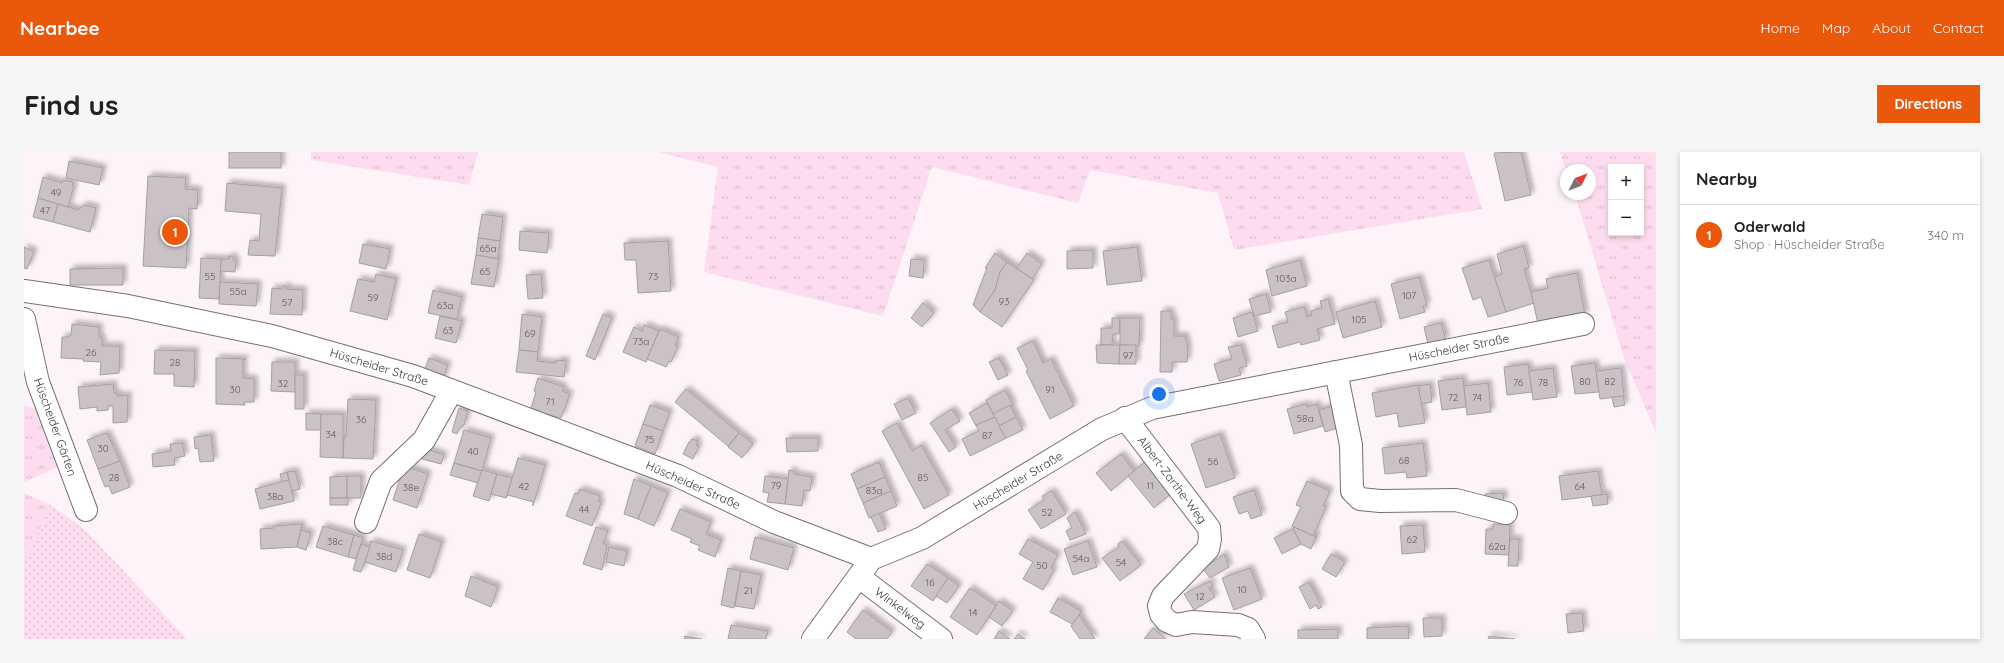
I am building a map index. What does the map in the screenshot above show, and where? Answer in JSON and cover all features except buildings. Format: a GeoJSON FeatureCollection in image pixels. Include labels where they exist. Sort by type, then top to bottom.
{"type":"FeatureCollection","features":[{"type":"Feature","properties":{"kind":"street","name":"Hüscheider Straße"},"geometry":{"type":"LineString","coordinates":[[24,291],[128,306],[272,336],[413,376],[451,392],[678,476],[865,568],[922,538],[1102,429],[1125,418],[1152,408],[1583,324]]}},
{"type":"Feature","properties":{"kind":"street","name":"Hüscheider Gärten"},"geometry":{"type":"LineString","coordinates":[[24,319],[38,382],[86,510]]}},
{"type":"Feature","properties":{"kind":"street"},"geometry":{"type":"LineString","coordinates":[[1336,372],[1351,445],[1352,491],[1360,499],[1380,501],[1456,500],[1506,512]]}},
{"type":"Feature","properties":{"kind":"street"},"geometry":{"type":"LineString","coordinates":[[366,522],[381,481],[424,440],[451,392]]}},
{"type":"Feature","properties":{"kind":"street","name":"Albert-Zarthe-Weg"},"geometry":{"type":"LineString","coordinates":[[1125,418],[1209,528],[1210,539],[1208,549],[1163,596],[1159,606],[1161,614],[1167,621],[1176,625],[1192,622],[1238,624],[1248,629],[1254,639]]}},
{"type":"Feature","properties":{"kind":"street"},"geometry":{"type":"LineString","coordinates":[[813,639],[865,568]]}},
{"type":"Feature","properties":{"kind":"street","name":"Winkelweg"},"geometry":{"type":"LineString","coordinates":[[865,568],[941,639]]}},
{"type":"Feature","properties":{"kind":"green space"},"geometry":{"type":"Polygon","coordinates":[[[311,152],[478,152],[469,185],[311,160],[311,152]]]}},
{"type":"Feature","properties":{"kind":"green space"},"geometry":{"type":"Polygon","coordinates":[[[658,152],[1464,152],[1482,209],[1234,250],[1218,193],[1090,170],[1078,203],[932,167],[883,316],[704,272],[718,167],[658,152]]]}},
{"type":"Feature","properties":{"kind":"green space"},"geometry":{"type":"Polygon","coordinates":[[[1560,152],[1656,152],[1656,433],[1624,358],[1577,200],[1596,200],[1596,164],[1564,164],[1560,152]]]}},
{"type":"Feature","properties":{"kind":"green space"},"geometry":{"type":"Polygon","coordinates":[[[24,406],[42,410],[62,465],[24,482],[24,406]]]}},
{"type":"Feature","properties":{"kind":"green space"},"geometry":{"type":"Polygon","coordinates":[[[24,493],[51,505],[24,563],[24,493]]]}},
{"type":"Feature","properties":{"kind":"green space"},"geometry":{"type":"Polygon","coordinates":[[[51,505],[86,531],[187,639],[24,639],[24,563],[51,505]]]}},
{"type":"Feature","properties":{"kind":"place","name":"Oderwald"},"geometry":{"type":"Point","coordinates":[175,232]}}]}
